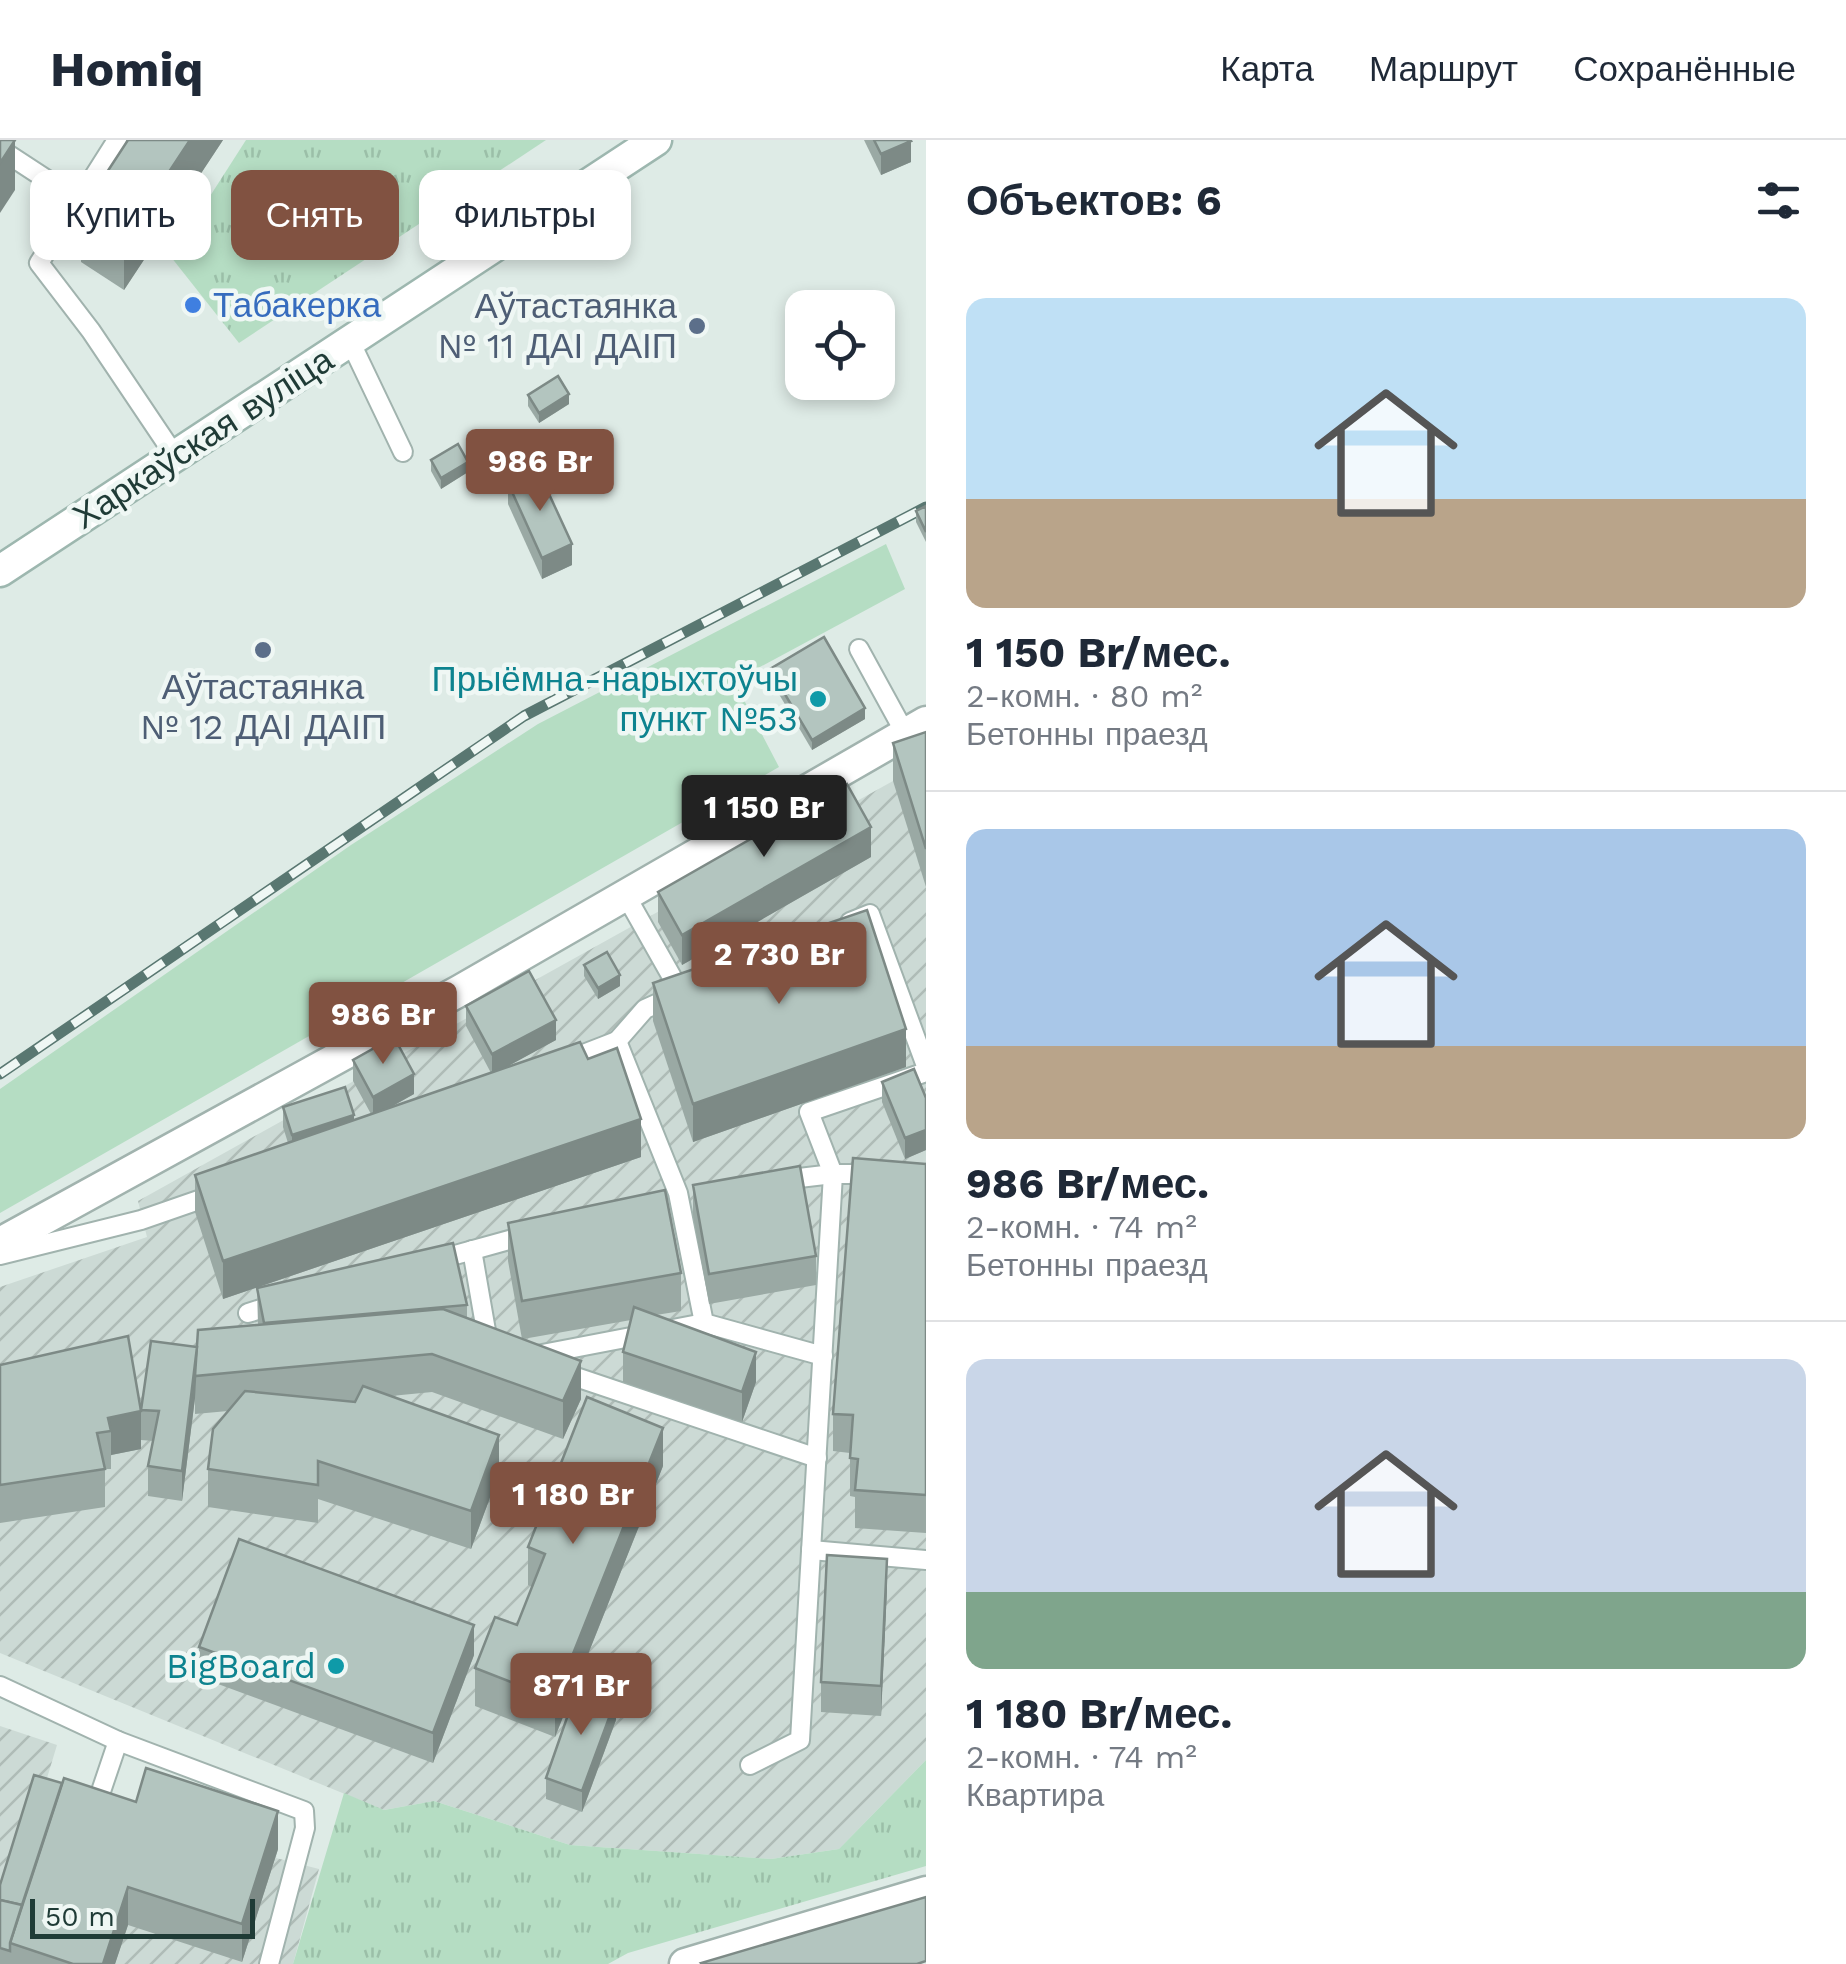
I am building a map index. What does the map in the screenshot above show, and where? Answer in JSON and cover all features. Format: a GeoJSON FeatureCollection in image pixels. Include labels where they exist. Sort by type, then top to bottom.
{"type":"FeatureCollection","features":[{"type":"Feature","properties":{"kind":"street","name":"Харкаўская вуліца"},"geometry":{"type":"LineString","coordinates":[[0,571],[656,140]]}},
{"type":"Feature","properties":{"kind":"street"},"geometry":{"type":"LineString","coordinates":[[0,1243],[426,1009],[916,728]]}},
{"type":"Feature","properties":{"kind":"street"},"geometry":{"type":"LineString","coordinates":[[685,1964],[926,1892]]}},
{"type":"Feature","properties":{"kind":"lane"},"geometry":{"type":"LineString","coordinates":[[97,170],[116,140]]}},
{"type":"Feature","properties":{"kind":"lane"},"geometry":{"type":"LineString","coordinates":[[0,149],[32,170]]}},
{"type":"Feature","properties":{"kind":"lane"},"geometry":{"type":"LineString","coordinates":[[41,260],[39,263],[92,331],[175,456]]}},
{"type":"Feature","properties":{"kind":"lane"},"geometry":{"type":"LineString","coordinates":[[350,341],[404,452]]}},
{"type":"Feature","properties":{"kind":"lane"},"geometry":{"type":"LineString","coordinates":[[859,648],[916,728]]}},
{"type":"Feature","properties":{"kind":"lane"},"geometry":{"type":"LineString","coordinates":[[544,1069],[617,1042],[645,1009],[690,989],[626,894]]}},
{"type":"Feature","properties":{"kind":"lane"},"geometry":{"type":"LineString","coordinates":[[750,1765],[800,1740],[833,1174],[809,1112],[926,1069],[870,914],[836,928]]}},
{"type":"Feature","properties":{"kind":"lane"},"geometry":{"type":"LineString","coordinates":[[617,1042],[668,1195],[704,1323]]}},
{"type":"Feature","properties":{"kind":"lane"},"geometry":{"type":"LineString","coordinates":[[756,1183],[833,1174],[889,1174]]}},
{"type":"Feature","properties":{"kind":"lane"},"geometry":{"type":"LineString","coordinates":[[0,1255],[141,1220],[231,1188]]}},
{"type":"Feature","properties":{"kind":"lane"},"geometry":{"type":"LineString","coordinates":[[668,1195],[697,1190]]}},
{"type":"Feature","properties":{"kind":"lane"},"geometry":{"type":"LineString","coordinates":[[416,1266],[547,1229]]}},
{"type":"Feature","properties":{"kind":"lane"},"geometry":{"type":"LineString","coordinates":[[472,1250],[489,1349],[505,1354]]}},
{"type":"Feature","properties":{"kind":"lane"},"geometry":{"type":"LineString","coordinates":[[248,1312],[304,1297]]}},
{"type":"Feature","properties":{"kind":"lane"},"geometry":{"type":"LineString","coordinates":[[817,1458],[522,1358],[704,1323],[823,1356]]}},
{"type":"Feature","properties":{"kind":"lane"},"geometry":{"type":"LineString","coordinates":[[811,1550],[926,1560]]}},
{"type":"Feature","properties":{"kind":"lane"},"geometry":{"type":"LineString","coordinates":[[0,1686],[118,1741],[304,1811],[301,1846],[268,1964]]}},
{"type":"Feature","properties":{"kind":"lane"},"geometry":{"type":"LineString","coordinates":[[93,1816],[118,1741]]}},
{"type":"Feature","properties":{"kind":"shaded area"},"geometry":{"type":"Polygon","coordinates":[[[926,770],[926,1760],[839,1849],[771,1859],[570,1845],[434,1801],[384,1810],[0,1653],[0,1287],[147,1237],[138,1201],[893,781],[926,770]]]}},
{"type":"Feature","properties":{"kind":"shaded area"},"geometry":{"type":"Polygon","coordinates":[[[0,1726],[57,1745],[44,1788],[278,1849],[276,1858],[319,1869],[293,1964],[0,1964],[0,1726]]]}},
{"type":"Feature","properties":{"kind":"green space"},"geometry":{"type":"Polygon","coordinates":[[[246,140],[546,140],[501,170],[419,170],[419,224],[399,237],[399,170],[231,170],[231,260],[365,260],[239,343],[173,260],[211,260],[211,195],[246,140]]]}},
{"type":"Feature","properties":{"kind":"green space"},"geometry":{"type":"Polygon","coordinates":[[[886,544],[905,589],[734,681],[779,767],[0,1213],[0,1089],[351,845],[538,724],[886,544]]]}},
{"type":"Feature","properties":{"kind":"green space"},"geometry":{"type":"Polygon","coordinates":[[[926,1760],[926,1866],[628,1953],[608,1964],[293,1964],[344,1793],[384,1810],[434,1801],[570,1845],[771,1859],[839,1849],[926,1760]]]}},
{"type":"Feature","properties":{"kind":"building"},"geometry":{"type":"Polygon","coordinates":[[[0,140],[15,140],[0,163],[0,140]]]}},
{"type":"Feature","properties":{"kind":"building"},"geometry":{"type":"Polygon","coordinates":[[[128,140],[190,140],[170,170],[108,170],[128,140]]]}},
{"type":"Feature","properties":{"kind":"building"},"geometry":{"type":"Polygon","coordinates":[[[874,140],[910,140],[911,141],[881,154],[874,140]]]}},
{"type":"Feature","properties":{"kind":"building"},"geometry":{"type":"Polygon","coordinates":[[[558,376],[569,394],[539,413],[528,395],[558,376]]]}},
{"type":"Feature","properties":{"kind":"building"},"geometry":{"type":"Polygon","coordinates":[[[458,444],[468,462],[441,478],[431,460],[458,444]]]}},
{"type":"Feature","properties":{"kind":"building"},"geometry":{"type":"Polygon","coordinates":[[[538,470],[572,544],[542,558],[508,483],[538,470]]]}},
{"type":"Feature","properties":{"kind":"building"},"geometry":{"type":"Polygon","coordinates":[[[926,506],[926,532],[916,511],[926,506]]]}},
{"type":"Feature","properties":{"kind":"building","name":"Прыёмна-нарыхтоўчы пункт №53"},"geometry":{"type":"Polygon","coordinates":[[[824,637],[865,708],[812,740],[770,669],[824,637]]]}},
{"type":"Feature","properties":{"kind":"building"},"geometry":{"type":"Polygon","coordinates":[[[926,732],[926,849],[893,743],[926,732]]]}},
{"type":"Feature","properties":{"kind":"building"},"geometry":{"type":"Polygon","coordinates":[[[847,784],[871,827],[682,935],[658,892],[847,784]]]}},
{"type":"Feature","properties":{"kind":"building"},"geometry":{"type":"Polygon","coordinates":[[[867,910],[906,1029],[693,1104],[653,983],[867,910]]]}},
{"type":"Feature","properties":{"kind":"building"},"geometry":{"type":"Polygon","coordinates":[[[607,952],[620,975],[598,988],[584,965],[607,952]]]}},
{"type":"Feature","properties":{"kind":"building"},"geometry":{"type":"Polygon","coordinates":[[[529,971],[556,1020],[492,1054],[466,1006],[529,971]]]}},
{"type":"Feature","properties":{"kind":"building"},"geometry":{"type":"Polygon","coordinates":[[[394,1037],[414,1074],[373,1097],[353,1060],[394,1037]]]}},
{"type":"Feature","properties":{"kind":"building"},"geometry":{"type":"Polygon","coordinates":[[[580,1042],[588,1059],[617,1048],[641,1119],[223,1261],[195,1175],[580,1042]]]}},
{"type":"Feature","properties":{"kind":"building"},"geometry":{"type":"Polygon","coordinates":[[[914,1069],[926,1098],[926,1130],[905,1138],[882,1082],[914,1069]]]}},
{"type":"Feature","properties":{"kind":"building"},"geometry":{"type":"Polygon","coordinates":[[[345,1087],[354,1115],[292,1135],[283,1107],[345,1087]]]}},
{"type":"Feature","properties":{"kind":"building"},"geometry":{"type":"Polygon","coordinates":[[[853,1158],[926,1164],[926,1495],[855,1490],[858,1459],[850,1458],[853,1415],[833,1414],[853,1158]]]}},
{"type":"Feature","properties":{"kind":"building"},"geometry":{"type":"Polygon","coordinates":[[[800,1166],[816,1256],[709,1274],[693,1185],[800,1166]]]}},
{"type":"Feature","properties":{"kind":"building"},"geometry":{"type":"Polygon","coordinates":[[[665,1190],[681,1273],[522,1301],[508,1223],[665,1190]]]}},
{"type":"Feature","properties":{"kind":"building"},"geometry":{"type":"Polygon","coordinates":[[[453,1243],[467,1305],[264,1323],[257,1288],[453,1243]]]}},
{"type":"Feature","properties":{"kind":"building"},"geometry":{"type":"Polygon","coordinates":[[[634,1307],[756,1352],[742,1392],[623,1352],[634,1307]]]}},
{"type":"Feature","properties":{"kind":"building"},"geometry":{"type":"Polygon","coordinates":[[[443,1309],[581,1361],[563,1401],[432,1354],[195,1376],[198,1330],[443,1309]]]}},
{"type":"Feature","properties":{"kind":"building"},"geometry":{"type":"Polygon","coordinates":[[[128,1336],[141,1411],[108,1418],[111,1431],[97,1433],[105,1469],[0,1485],[0,1365],[128,1336]]]}},
{"type":"Feature","properties":{"kind":"building"},"geometry":{"type":"Polygon","coordinates":[[[151,1341],[197,1347],[182,1471],[148,1466],[159,1411],[141,1410],[151,1341]]]}},
{"type":"Feature","properties":{"kind":"building"},"geometry":{"type":"Polygon","coordinates":[[[363,1386],[499,1435],[471,1511],[318,1461],[318,1485],[208,1469],[213,1429],[245,1391],[355,1402],[363,1386]]]}},
{"type":"Feature","properties":{"kind":"building"},"geometry":{"type":"Polygon","coordinates":[[[587,1397],[663,1428],[555,1699],[475,1668],[495,1617],[517,1625],[545,1554],[528,1547],[587,1397]]]}},
{"type":"Feature","properties":{"kind":"building","name":"BigBoard"},"geometry":{"type":"Polygon","coordinates":[[[239,1539],[474,1625],[433,1733],[199,1647],[239,1539]]]}},
{"type":"Feature","properties":{"kind":"building"},"geometry":{"type":"Polygon","coordinates":[[[827,1555],[887,1559],[881,1686],[821,1682],[827,1555]]]}},
{"type":"Feature","properties":{"kind":"building"},"geometry":{"type":"Polygon","coordinates":[[[578,1686],[616,1699],[582,1791],[546,1778],[578,1686]]]}},
{"type":"Feature","properties":{"kind":"building"},"geometry":{"type":"Polygon","coordinates":[[[146,1768],[278,1811],[242,1924],[128,1887],[103,1964],[73,1964],[10,1943],[64,1778],[136,1802],[146,1768]]]}},
{"type":"Feature","properties":{"kind":"building"},"geometry":{"type":"Polygon","coordinates":[[[34,1775],[62,1783],[22,1905],[0,1900],[0,1885],[34,1775]]]}},
{"type":"Feature","properties":{"kind":"building"},"geometry":{"type":"Polygon","coordinates":[[[926,1897],[926,1961],[917,1964],[701,1963],[926,1897]]]}},
{"type":"Feature","properties":{"kind":"building"},"geometry":{"type":"Polygon","coordinates":[[[0,1900],[22,1905],[10,1951],[0,1948],[0,1900]]]}},
{"type":"Feature","properties":{"kind":"railway"},"geometry":{"type":"LineString","coordinates":[[0,1074],[524,716],[926,507]]}},
{"type":"Feature","properties":{"kind":"place","name":"Табакерка"},"geometry":{"type":"Point","coordinates":[193,305]}},
{"type":"Feature","properties":{"kind":"place","name":"Аўтастаянка № 11 ДАІ ДАІП"},"geometry":{"type":"Point","coordinates":[697,326]}},
{"type":"Feature","properties":{"kind":"place","name":"Аўтастаянка № 12 ДАІ ДАІП"},"geometry":{"type":"Point","coordinates":[263,650]}},
{"type":"Feature","properties":{"kind":"place","name":"Прыёмна-нарыхтоўчы пункт №53"},"geometry":{"type":"Point","coordinates":[818,699]}},
{"type":"Feature","properties":{"kind":"place","name":"BigBoard"},"geometry":{"type":"Point","coordinates":[336,1666]}}]}
